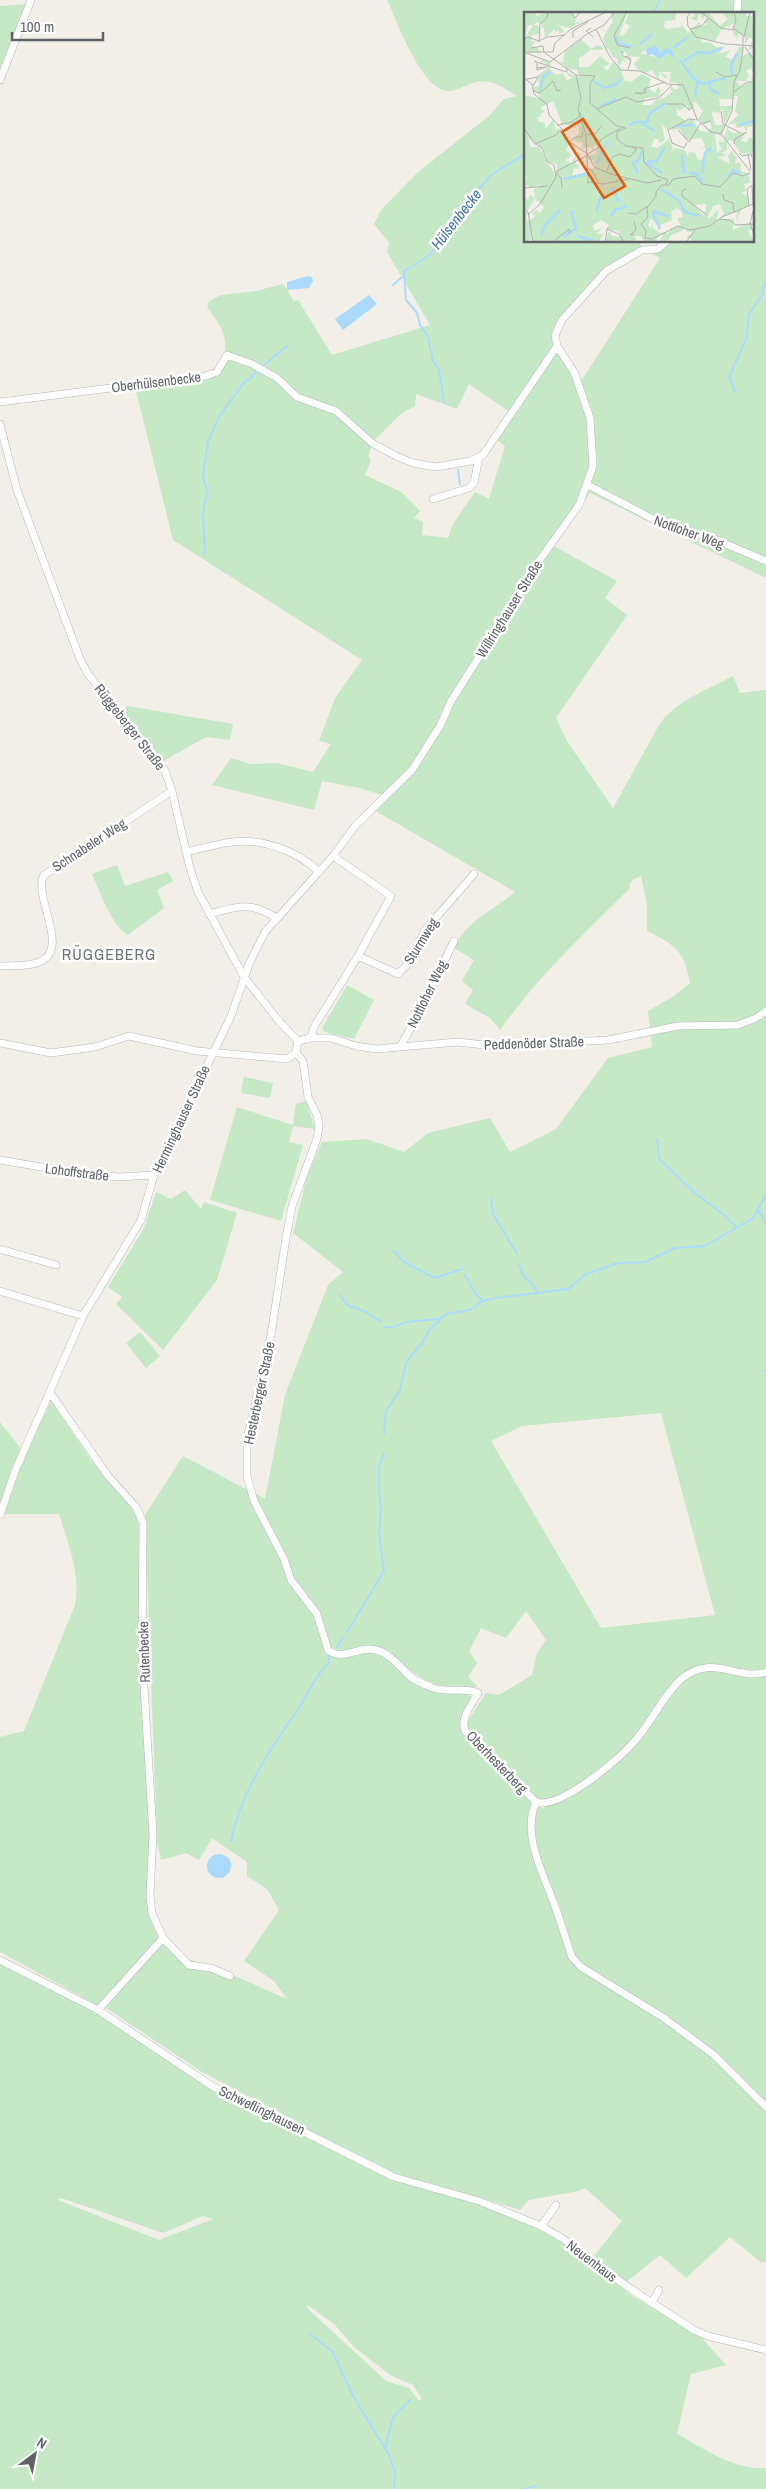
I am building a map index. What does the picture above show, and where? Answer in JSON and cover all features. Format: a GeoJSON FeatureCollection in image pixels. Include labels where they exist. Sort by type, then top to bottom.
{"type":"FeatureCollection","features":[{"type":"Feature","properties":{"kind":"street"},"geometry":{"type":"LineString","coordinates":[[0,80],[31,0]]}},
{"type":"Feature","properties":{"kind":"street"},"geometry":{"type":"LineString","coordinates":[[433,499],[469,488],[474,483],[479,457],[483,455],[557,346],[555,335],[562,320],[606,271],[642,250],[658,248],[666,242]]}},
{"type":"Feature","properties":{"kind":"street","name":"Willringhauser Straße"},"geometry":{"type":"LineString","coordinates":[[244,977],[265,932],[333,856],[355,826],[412,770],[425,753],[462,683],[494,635],[524,582],[579,505],[588,485],[593,466],[590,418],[574,372],[557,346]]}},
{"type":"Feature","properties":{"kind":"street","name":"Oberhülsenbecke"},"geometry":{"type":"LineString","coordinates":[[0,402],[206,376],[217,372],[227,355],[252,364],[277,378],[296,397],[336,411],[372,443],[396,456],[436,467],[471,461],[479,457]]}},
{"type":"Feature","properties":{"kind":"street","name":"Rüggeberger Straße"},"geometry":{"type":"LineString","coordinates":[[0,424],[17,490],[80,658],[88,674],[165,771],[172,791],[193,878],[209,914],[244,977],[278,1020],[298,1041]]}},
{"type":"Feature","properties":{"kind":"street","name":"Nottloher Weg"},"geometry":{"type":"LineString","coordinates":[[588,485],[655,520],[714,539],[766,562]]}},
{"type":"Feature","properties":{"kind":"street","name":"Schnabeler Weg"},"geometry":{"type":"LineString","coordinates":[[0,966],[36,963],[46,958],[50,952],[52,947],[51,925],[40,883],[44,875],[172,791]]}},
{"type":"Feature","properties":{"kind":"street"},"geometry":{"type":"LineString","coordinates":[[186,852],[234,842],[264,844],[296,854],[310,862],[319,872]]}},
{"type":"Feature","properties":{"kind":"street"},"geometry":{"type":"LineString","coordinates":[[311,1038],[320,1015],[358,956],[391,896],[333,856]]}},
{"type":"Feature","properties":{"kind":"street","name":"Sturmweg"},"geometry":{"type":"LineString","coordinates":[[358,956],[398,974],[406,966],[426,929],[474,874]]}},
{"type":"Feature","properties":{"kind":"street"},"geometry":{"type":"LineString","coordinates":[[209,914],[240,905],[261,908],[277,918]]}},
{"type":"Feature","properties":{"kind":"street","name":"Nottloher Weg"},"geometry":{"type":"LineString","coordinates":[[400,1048],[419,1014],[454,941]]}},
{"type":"Feature","properties":{"kind":"street","name":"Herminghauser Straße"},"geometry":{"type":"LineString","coordinates":[[0,1515],[15,1471],[51,1394],[83,1316],[138,1227],[150,1196],[154,1176],[231,1016],[244,977]]}},
{"type":"Feature","properties":{"kind":"street","name":"Peddenöder Straße"},"geometry":{"type":"LineString","coordinates":[[298,1041],[311,1038],[331,1038],[376,1050],[458,1042],[493,1046],[608,1040],[678,1026],[738,1025],[756,1018],[766,1010]]}},
{"type":"Feature","properties":{"kind":"street"},"geometry":{"type":"LineString","coordinates":[[0,1043],[32,1051],[56,1052],[95,1048],[129,1036],[212,1053],[287,1059],[296,1053],[298,1041]]}},
{"type":"Feature","properties":{"kind":"street","name":"Hesterberger Straße"},"geometry":{"type":"LineString","coordinates":[[296,1053],[303,1061],[308,1097],[317,1116],[319,1126],[317,1139],[292,1206],[278,1278],[271,1335],[247,1439],[247,1476],[254,1501],[284,1559],[291,1580],[317,1614],[328,1650],[333,1654],[344,1655],[367,1649],[376,1650],[391,1658],[413,1678],[436,1689],[478,1692]]}},
{"type":"Feature","properties":{"kind":"street","name":"Lohoffstraße"},"geometry":{"type":"LineString","coordinates":[[0,1160],[82,1174],[119,1177],[154,1176]]}},
{"type":"Feature","properties":{"kind":"street"},"geometry":{"type":"LineString","coordinates":[[0,1249],[56,1265]]}},
{"type":"Feature","properties":{"kind":"street"},"geometry":{"type":"LineString","coordinates":[[0,1291],[83,1316]]}},
{"type":"Feature","properties":{"kind":"street","name":"Rutenbecke"},"geometry":{"type":"LineString","coordinates":[[51,1394],[108,1476],[136,1507],[142,1523],[142,1653],[153,1834],[150,1896],[152,1912],[163,1938],[189,1964],[211,1968],[230,1976]]}},
{"type":"Feature","properties":{"kind":"street"},"geometry":{"type":"LineString","coordinates":[[766,1672],[751,1674],[722,1668],[703,1668],[686,1676],[661,1702],[631,1746],[568,1796],[542,1804],[536,1802],[532,1810],[531,1830],[537,1858],[572,1957],[581,1967],[664,2018],[714,2055],[766,2107]]}},
{"type":"Feature","properties":{"kind":"street","name":"Oberhesterberg"},"geometry":{"type":"LineString","coordinates":[[478,1692],[462,1724],[465,1731],[536,1802]]}},
{"type":"Feature","properties":{"kind":"street"},"geometry":{"type":"LineString","coordinates":[[98,2010],[163,1938]]}},
{"type":"Feature","properties":{"kind":"street","name":"Schweflinghausen"},"geometry":{"type":"LineString","coordinates":[[0,1960],[98,2010],[212,2086],[360,2161],[394,2177],[479,2201],[541,2226]]}},
{"type":"Feature","properties":{"kind":"street"},"geometry":{"type":"LineString","coordinates":[[541,2226],[556,2205]]}},
{"type":"Feature","properties":{"kind":"street","name":"Neuenhaus"},"geometry":{"type":"LineString","coordinates":[[541,2226],[574,2247],[628,2288],[652,2302]]}},
{"type":"Feature","properties":{"kind":"street"},"geometry":{"type":"LineString","coordinates":[[659,2290],[652,2302],[694,2330],[708,2336],[766,2350]]}},
{"type":"Feature","properties":{"kind":"green space"},"geometry":{"type":"Polygon","coordinates":[[[387,0],[766,0],[766,578],[590,493],[552,545],[617,581],[605,598],[627,615],[556,718],[567,741],[613,808],[659,725],[674,709],[692,697],[733,676],[740,693],[766,690],[766,1668],[748,1672],[715,1667],[704,1668],[692,1672],[673,1687],[632,1743],[611,1763],[566,1795],[548,1801],[537,1801],[467,1730],[468,1721],[486,1693],[499,1695],[532,1675],[537,1653],[546,1640],[526,1611],[506,1638],[481,1628],[469,1651],[477,1663],[468,1677],[478,1687],[437,1685],[424,1679],[379,1650],[365,1646],[346,1651],[330,1648],[326,1641],[319,1611],[293,1579],[280,1545],[283,1567],[291,1583],[316,1615],[325,1649],[338,1655],[362,1651],[376,1653],[383,1656],[423,1686],[438,1692],[460,1692],[471,1696],[471,1701],[461,1722],[462,1732],[543,1809],[574,1794],[620,1758],[641,1735],[671,1691],[689,1675],[701,1670],[717,1668],[758,1674],[766,1674],[766,2261],[762,2263],[730,2237],[686,2278],[660,2255],[626,2282],[593,2257],[622,2221],[585,2188],[579,2191],[529,2200],[520,2210],[465,2193],[463,2198],[526,2223],[561,2242],[631,2295],[701,2337],[726,2365],[691,2374],[677,2434],[731,2462],[742,2466],[766,2468],[766,2489],[0,2489],[0,1957],[102,2010],[211,2082],[296,2125],[298,2122],[202,2072],[106,2008],[166,1936],[188,1959],[217,1968],[287,1999],[274,1981],[244,1961],[279,1910],[267,1889],[247,1876],[247,1862],[212,1838],[199,1860],[186,1853],[161,1860],[157,1842],[145,1515],[183,1456],[265,1499],[285,1395],[328,1285],[343,1272],[293,1233],[307,1177],[322,1142],[367,1139],[404,1152],[428,1133],[490,1118],[510,1152],[556,1129],[608,1058],[652,1047],[648,1011],[674,996],[690,983],[685,963],[677,950],[672,945],[647,931],[647,904],[641,876],[629,884],[630,888],[545,974],[500,1030],[490,1018],[465,1004],[473,990],[462,981],[474,960],[454,948],[459,938],[473,923],[515,892],[374,810],[386,796],[359,788],[322,781],[314,810],[212,785],[231,758],[251,764],[277,763],[313,772],[331,744],[319,741],[335,698],[362,660],[173,540],[135,387],[216,376],[230,353],[225,351],[223,333],[207,307],[209,301],[221,295],[256,291],[283,284],[294,301],[298,300],[332,355],[430,325],[387,252],[389,243],[374,224],[381,210],[418,172],[489,116],[504,99],[517,96],[495,84],[484,81],[478,81],[450,91],[440,89],[420,69],[387,0]],[[641,249],[620,260],[591,282],[565,315],[558,326],[555,345],[578,386],[660,258],[641,249]],[[469,384],[457,409],[416,394],[415,406],[401,414],[373,441],[368,456],[371,461],[365,475],[401,492],[420,511],[414,518],[423,522],[422,535],[448,538],[453,524],[475,492],[489,499],[505,446],[493,437],[510,412],[469,384]],[[661,1413],[522,1426],[491,1441],[601,1628],[715,1615],[661,1413]],[[61,2198],[58,2200],[159,2240],[213,2219],[203,2216],[163,2233],[61,2198]],[[309,2306],[306,2307],[386,2381],[409,2388],[419,2401],[422,2399],[413,2385],[390,2375],[354,2347],[334,2324],[309,2306]]]}},
{"type":"Feature","properties":{"kind":"green space"},"geometry":{"type":"Polygon","coordinates":[[[27,4],[0,73],[0,6],[27,4]]]}},
{"type":"Feature","properties":{"kind":"green space"},"geometry":{"type":"Polygon","coordinates":[[[127,706],[233,724],[230,740],[206,737],[162,762],[121,710],[127,706]]]}},
{"type":"Feature","properties":{"kind":"green space"},"geometry":{"type":"Polygon","coordinates":[[[117,865],[125,886],[168,872],[173,881],[157,890],[164,908],[128,935],[122,931],[112,917],[92,874],[117,865]]]}},
{"type":"Feature","properties":{"kind":"green space"},"geometry":{"type":"Polygon","coordinates":[[[347,985],[374,1000],[354,1039],[325,1032],[322,1028],[347,985]]]}},
{"type":"Feature","properties":{"kind":"green space"},"geometry":{"type":"Polygon","coordinates":[[[244,1077],[273,1083],[270,1098],[241,1093],[244,1077]]]}},
{"type":"Feature","properties":{"kind":"green space"},"geometry":{"type":"Polygon","coordinates":[[[306,1101],[315,1129],[293,1126],[289,1142],[303,1145],[281,1221],[210,1200],[237,1107],[293,1125],[296,1104],[306,1101]]]}},
{"type":"Feature","properties":{"kind":"green space"},"geometry":{"type":"Polygon","coordinates":[[[185,1190],[201,1209],[204,1202],[237,1213],[217,1280],[163,1350],[116,1304],[122,1297],[108,1287],[144,1228],[156,1192],[171,1199],[185,1190]]]}},
{"type":"Feature","properties":{"kind":"green space"},"geometry":{"type":"Polygon","coordinates":[[[140,1332],[160,1356],[146,1368],[126,1343],[140,1332]]]}},
{"type":"Feature","properties":{"kind":"green space"},"geometry":{"type":"Polygon","coordinates":[[[51,1401],[91,1460],[137,1515],[139,1522],[150,1874],[154,1905],[158,1920],[165,1934],[101,2004],[97,2005],[0,1952],[0,1737],[24,1731],[75,1605],[75,1570],[70,1547],[59,1514],[3,1514],[26,1453],[51,1401]]]}},
{"type":"Feature","properties":{"kind":"green space"},"geometry":{"type":"Polygon","coordinates":[[[0,1422],[22,1450],[0,1502],[0,1422]]]}},
{"type":"Feature","properties":{"kind":"water"},"geometry":{"type":"Polygon","coordinates":[[[307,276],[312,277],[313,281],[309,288],[287,290],[287,282],[307,276]]]}},
{"type":"Feature","properties":{"kind":"water"},"geometry":{"type":"Polygon","coordinates":[[[369,295],[377,304],[343,330],[335,319],[369,295]]]}},
{"type":"Feature","properties":{"kind":"water"},"geometry":{"type":"Polygon","coordinates":[[[219,1854],[224,1855],[230,1861],[230,1871],[224,1877],[219,1878],[214,1877],[208,1871],[207,1866],[208,1861],[214,1855],[219,1854]]]}},
{"type":"Feature","properties":{"kind":"waterway","name":"Hülsenbecke"},"geometry":{"type":"LineString","coordinates":[[654,12],[660,0]]}},
{"type":"Feature","properties":{"kind":"waterway","name":"Hülsenbecke"},"geometry":{"type":"LineString","coordinates":[[444,403],[439,370],[433,361],[428,337],[420,325],[417,313],[406,300],[404,271],[427,257],[440,244],[460,215],[461,210],[491,175],[524,155]]}},
{"type":"Feature","properties":{"kind":"waterway"},"geometry":{"type":"LineString","coordinates":[[393,285],[402,277]]}},
{"type":"Feature","properties":{"kind":"waterway"},"geometry":{"type":"LineString","coordinates":[[735,391],[729,377],[746,339],[749,314],[761,296],[766,281]]}},
{"type":"Feature","properties":{"kind":"waterway"},"geometry":{"type":"LineString","coordinates":[[264,365],[287,346]]}},
{"type":"Feature","properties":{"kind":"waterway"},"geometry":{"type":"LineString","coordinates":[[205,554],[203,515],[207,490],[203,477],[208,441],[220,415],[243,384],[257,372]]}},
{"type":"Feature","properties":{"kind":"waterway"},"geometry":{"type":"LineString","coordinates":[[458,470],[460,484]]}},
{"type":"Feature","properties":{"kind":"waterway"},"geometry":{"type":"LineString","coordinates":[[657,1139],[659,1159],[695,1193],[724,1215],[736,1227]]}},
{"type":"Feature","properties":{"kind":"waterway"},"geometry":{"type":"LineString","coordinates":[[384,1434],[386,1411],[400,1390],[407,1361],[422,1343],[430,1329],[446,1314],[470,1310],[483,1301],[496,1298],[568,1289],[586,1274],[617,1263],[645,1262],[675,1248],[705,1246],[753,1218],[766,1195]]}},
{"type":"Feature","properties":{"kind":"waterway"},"geometry":{"type":"LineString","coordinates":[[491,1199],[493,1214],[517,1254]]}},
{"type":"Feature","properties":{"kind":"waterway"},"geometry":{"type":"LineString","coordinates":[[759,1211],[766,1224]]}},
{"type":"Feature","properties":{"kind":"waterway"},"geometry":{"type":"LineString","coordinates":[[393,1250],[404,1262],[435,1278],[462,1269]]}},
{"type":"Feature","properties":{"kind":"waterway"},"geometry":{"type":"LineString","coordinates":[[519,1264],[523,1275],[537,1290]]}},
{"type":"Feature","properties":{"kind":"waterway"},"geometry":{"type":"LineString","coordinates":[[465,1275],[475,1293],[483,1301]]}},
{"type":"Feature","properties":{"kind":"waterway"},"geometry":{"type":"LineString","coordinates":[[340,1295],[347,1305],[366,1312],[381,1322]]}},
{"type":"Feature","properties":{"kind":"waterway"},"geometry":{"type":"LineString","coordinates":[[385,1327],[441,1318]]}},
{"type":"Feature","properties":{"kind":"waterway"},"geometry":{"type":"LineString","coordinates":[[347,1632],[384,1571],[379,1535],[381,1509],[379,1466],[384,1453]]}},
{"type":"Feature","properties":{"kind":"waterway"},"geometry":{"type":"LineString","coordinates":[[337,1647],[343,1637]]}},
{"type":"Feature","properties":{"kind":"waterway"},"geometry":{"type":"LineString","coordinates":[[231,1841],[241,1806],[257,1773],[316,1679],[329,1663],[329,1654]]}},
{"type":"Feature","properties":{"kind":"waterway"},"geometry":{"type":"LineString","coordinates":[[310,2334],[332,2351],[353,2396],[389,2455],[395,2472],[394,2489]]}},
{"type":"Feature","properties":{"kind":"waterway"},"geometry":{"type":"LineString","coordinates":[[385,2449],[393,2417],[410,2400]]}},
{"type":"Feature","properties":{"kind":"waterway"},"geometry":{"type":"LineString","coordinates":[[524,2489],[535,2486]]}},
{"type":"Feature","properties":{"kind":"district","name":"RÜGGEBERG"},"geometry":{"type":"Point","coordinates":[109,954]}}]}
